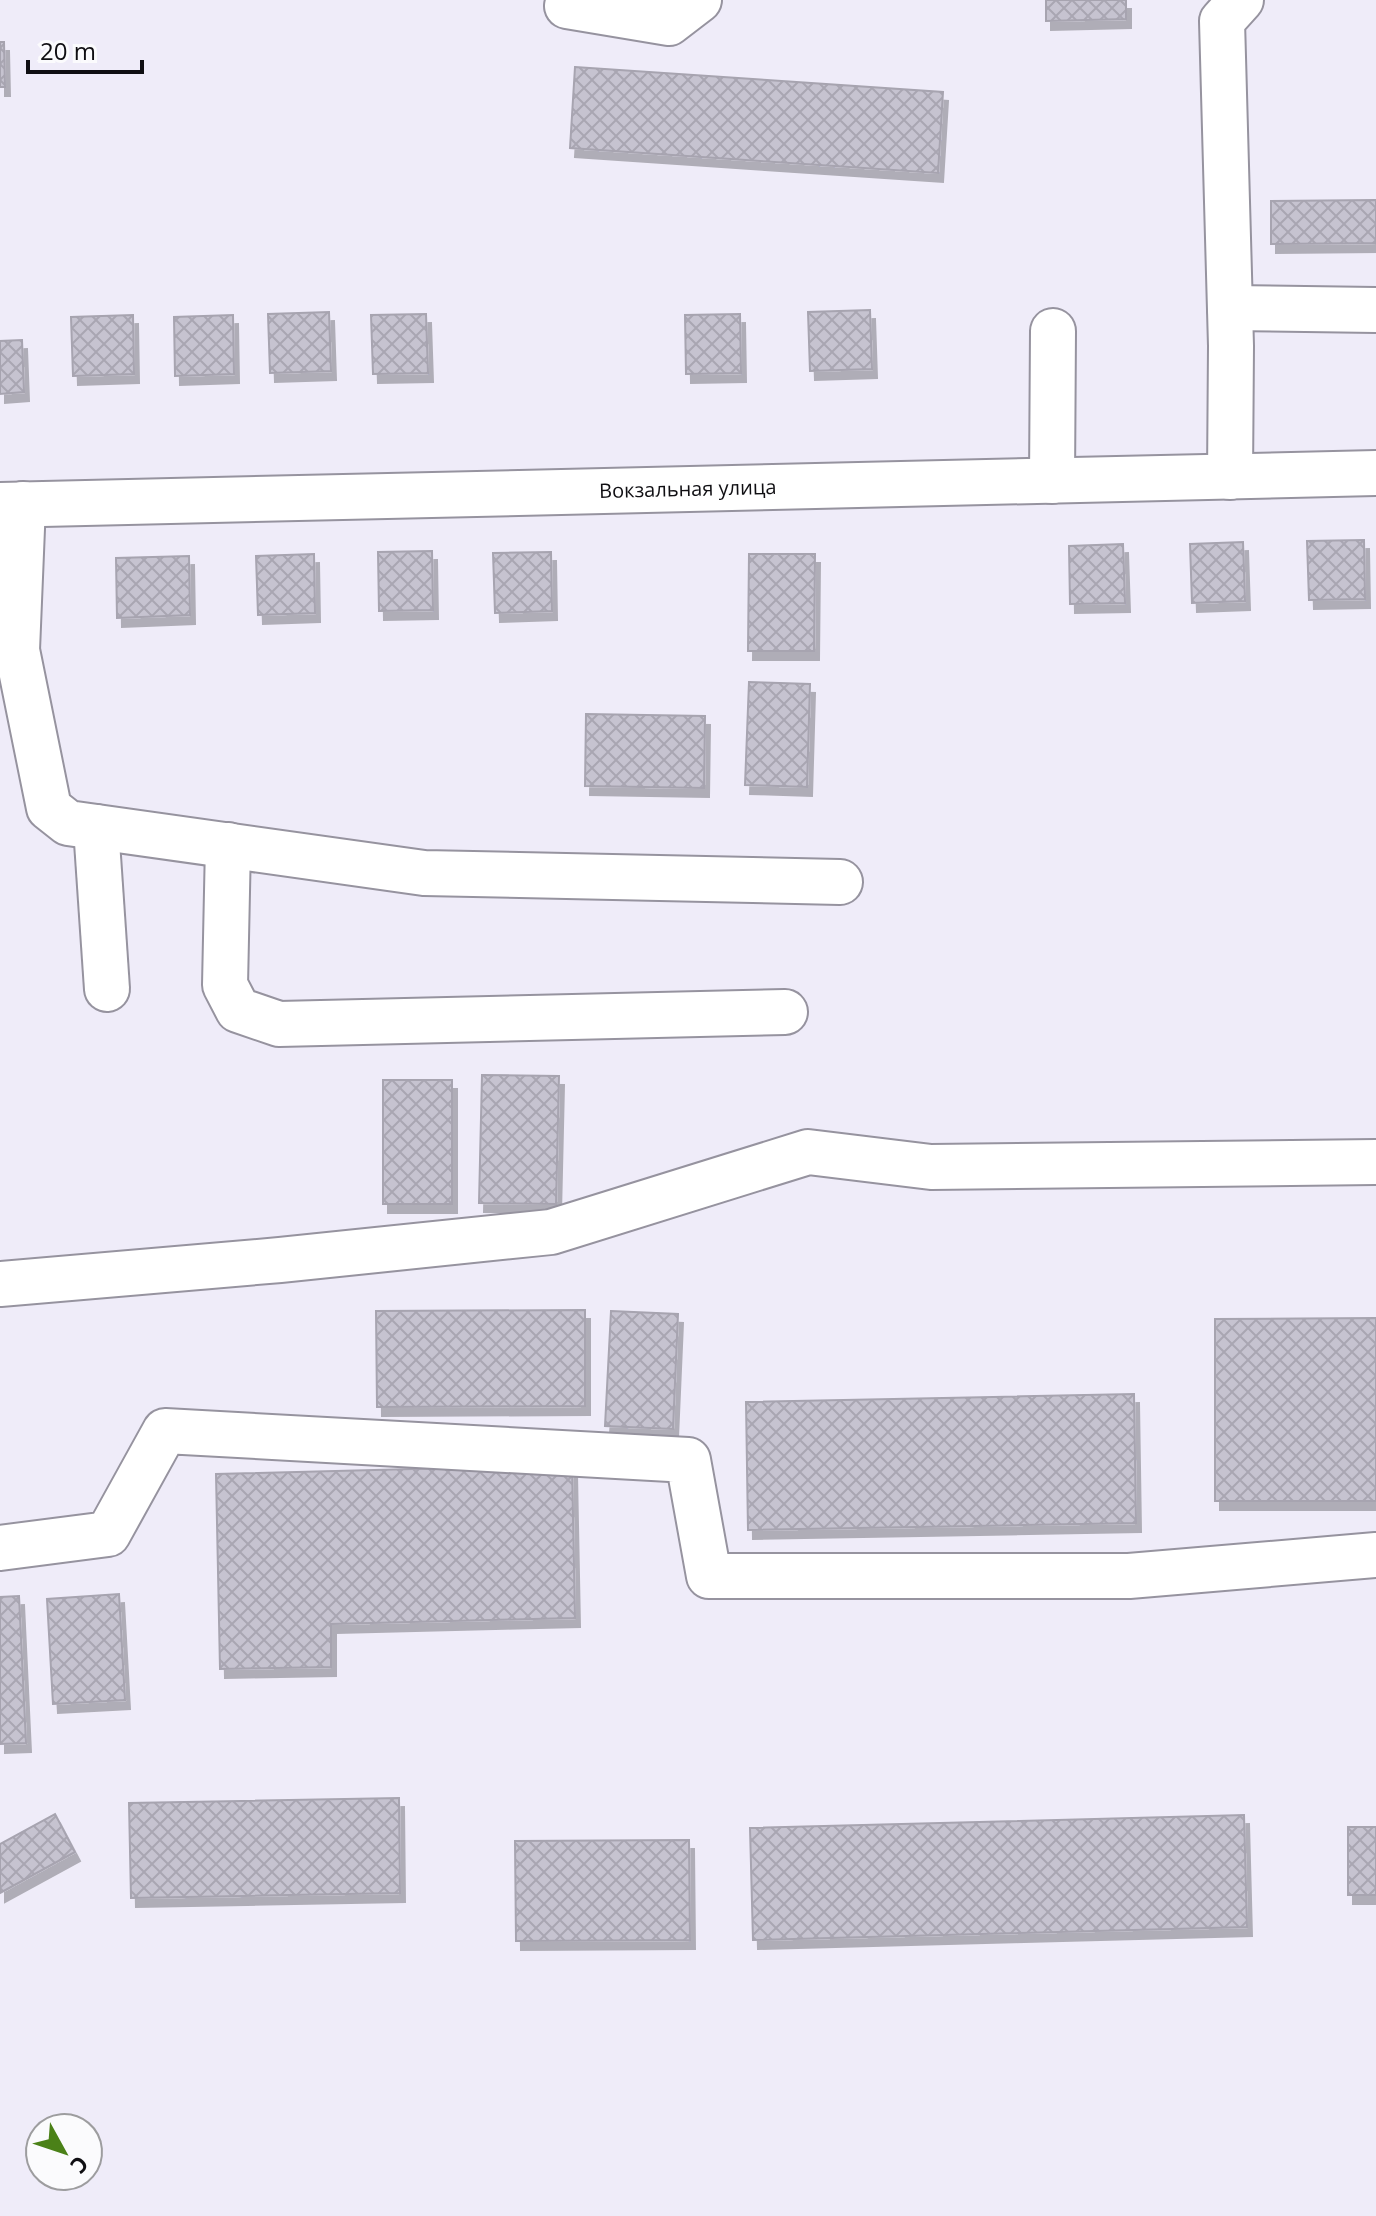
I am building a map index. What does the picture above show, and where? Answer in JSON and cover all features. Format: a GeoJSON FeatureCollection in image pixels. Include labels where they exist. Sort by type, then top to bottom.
{"type":"FeatureCollection","features":[{"type":"Feature","properties":{"kind":"street"},"geometry":{"type":"LineString","coordinates":[[567,6],[669,23],[699,0]]}},
{"type":"Feature","properties":{"kind":"street"},"geometry":{"type":"LineString","coordinates":[[1230,477],[1230,308],[1222,21],[1241,0]]}},
{"type":"Feature","properties":{"kind":"street"},"geometry":{"type":"LineString","coordinates":[[1230,308],[1376,310]]}},
{"type":"Feature","properties":{"kind":"street"},"geometry":{"type":"LineString","coordinates":[[1052,481],[1053,331]]}},
{"type":"Feature","properties":{"kind":"street","name":"Вокзальная улица"},"geometry":{"type":"LineString","coordinates":[[11,504],[1376,473]]}},
{"type":"Feature","properties":{"kind":"street"},"geometry":{"type":"LineString","coordinates":[[11,504],[17,650],[49,808],[68,823],[424,873],[840,882]]}},
{"type":"Feature","properties":{"kind":"street"},"geometry":{"type":"LineString","coordinates":[[96,827],[107,989]]}},
{"type":"Feature","properties":{"kind":"street"},"geometry":{"type":"LineString","coordinates":[[228,845],[225,985],[238,1010],[279,1024],[785,1012]]}},
{"type":"Feature","properties":{"kind":"street"},"geometry":{"type":"LineString","coordinates":[[0,1284],[295,1259],[551,1232],[808,1152],[931,1167],[1376,1162]]}},
{"type":"Feature","properties":{"kind":"street"},"geometry":{"type":"LineString","coordinates":[[0,1548],[108,1534],[165,1431],[688,1460],[709,1576],[1129,1576],[1376,1555]]}},
{"type":"Feature","properties":{"kind":"building"},"geometry":{"type":"Polygon","coordinates":[[[1046,0],[1126,0],[1126,19],[1046,21],[1046,0]]]}},
{"type":"Feature","properties":{"kind":"building"},"geometry":{"type":"Polygon","coordinates":[[[0,42],[4,42],[5,87],[0,87],[0,42]]]}},
{"type":"Feature","properties":{"kind":"building"},"geometry":{"type":"Polygon","coordinates":[[[575,67],[943,92],[938,173],[570,148],[575,67]]]}},
{"type":"Feature","properties":{"kind":"building"},"geometry":{"type":"Polygon","coordinates":[[[1376,200],[1376,243],[1271,244],[1271,201],[1376,200]]]}},
{"type":"Feature","properties":{"kind":"building"},"geometry":{"type":"Polygon","coordinates":[[[870,310],[872,369],[810,371],[808,312],[870,310]]]}},
{"type":"Feature","properties":{"kind":"building"},"geometry":{"type":"Polygon","coordinates":[[[329,312],[331,371],[270,373],[268,314],[329,312]]]}},
{"type":"Feature","properties":{"kind":"building"},"geometry":{"type":"Polygon","coordinates":[[[426,314],[428,373],[373,374],[371,315],[426,314]]]}},
{"type":"Feature","properties":{"kind":"building"},"geometry":{"type":"Polygon","coordinates":[[[740,314],[741,373],[686,374],[685,315],[740,314]]]}},
{"type":"Feature","properties":{"kind":"building"},"geometry":{"type":"Polygon","coordinates":[[[133,315],[134,374],[73,376],[71,317],[133,315]]]}},
{"type":"Feature","properties":{"kind":"building"},"geometry":{"type":"Polygon","coordinates":[[[233,315],[234,374],[175,376],[174,317],[233,315]]]}},
{"type":"Feature","properties":{"kind":"building"},"geometry":{"type":"Polygon","coordinates":[[[22,340],[24,392],[0,394],[0,341],[22,340]]]}},
{"type":"Feature","properties":{"kind":"building"},"geometry":{"type":"Polygon","coordinates":[[[1364,540],[1365,599],[1309,600],[1307,541],[1364,540]]]}},
{"type":"Feature","properties":{"kind":"building"},"geometry":{"type":"Polygon","coordinates":[[[1243,542],[1245,601],[1192,603],[1190,544],[1243,542]]]}},
{"type":"Feature","properties":{"kind":"building"},"geometry":{"type":"Polygon","coordinates":[[[1123,544],[1125,603],[1070,604],[1069,546],[1123,544]]]}},
{"type":"Feature","properties":{"kind":"building"},"geometry":{"type":"Polygon","coordinates":[[[432,551],[433,610],[379,611],[378,552],[432,551]]]}},
{"type":"Feature","properties":{"kind":"building"},"geometry":{"type":"Polygon","coordinates":[[[551,552],[552,611],[495,613],[493,553],[551,552]]]}},
{"type":"Feature","properties":{"kind":"building"},"geometry":{"type":"Polygon","coordinates":[[[314,554],[315,613],[258,615],[256,556],[314,554]]]}},
{"type":"Feature","properties":{"kind":"building"},"geometry":{"type":"Polygon","coordinates":[[[749,554],[815,554],[814,651],[748,651],[749,554]]]}},
{"type":"Feature","properties":{"kind":"building"},"geometry":{"type":"Polygon","coordinates":[[[189,556],[190,615],[117,618],[116,558],[189,556]]]}},
{"type":"Feature","properties":{"kind":"building"},"geometry":{"type":"Polygon","coordinates":[[[749,682],[810,684],[807,787],[745,785],[749,682]]]}},
{"type":"Feature","properties":{"kind":"building"},"geometry":{"type":"Polygon","coordinates":[[[586,714],[705,716],[704,788],[585,786],[586,714]]]}},
{"type":"Feature","properties":{"kind":"building"},"geometry":{"type":"Polygon","coordinates":[[[482,1075],[559,1076],[556,1204],[479,1203],[482,1075]]]}},
{"type":"Feature","properties":{"kind":"building"},"geometry":{"type":"Polygon","coordinates":[[[383,1080],[452,1080],[452,1204],[383,1204],[383,1080]]]}},
{"type":"Feature","properties":{"kind":"building"},"geometry":{"type":"Polygon","coordinates":[[[585,1310],[585,1406],[377,1407],[376,1311],[585,1310]]]}},
{"type":"Feature","properties":{"kind":"building"},"geometry":{"type":"Polygon","coordinates":[[[611,1311],[678,1314],[673,1429],[605,1426],[611,1311]]]}},
{"type":"Feature","properties":{"kind":"building"},"geometry":{"type":"Polygon","coordinates":[[[1376,1318],[1376,1501],[1215,1501],[1215,1319],[1376,1318]]]}},
{"type":"Feature","properties":{"kind":"building"},"geometry":{"type":"Polygon","coordinates":[[[1134,1394],[1136,1523],[748,1530],[746,1402],[1134,1394]]]}},
{"type":"Feature","properties":{"kind":"building"},"geometry":{"type":"Polygon","coordinates":[[[572,1465],[575,1618],[331,1624],[331,1667],[220,1669],[216,1474],[572,1465]]]}},
{"type":"Feature","properties":{"kind":"building"},"geometry":{"type":"Polygon","coordinates":[[[119,1594],[125,1700],[53,1704],[47,1599],[119,1594]]]}},
{"type":"Feature","properties":{"kind":"building"},"geometry":{"type":"Polygon","coordinates":[[[19,1596],[26,1743],[0,1744],[0,1597],[19,1596]]]}},
{"type":"Feature","properties":{"kind":"building"},"geometry":{"type":"Polygon","coordinates":[[[399,1798],[400,1893],[131,1898],[129,1803],[399,1798]]]}},
{"type":"Feature","properties":{"kind":"building"},"geometry":{"type":"Polygon","coordinates":[[[55,1814],[75,1852],[0,1893],[0,1844],[55,1814]]]}},
{"type":"Feature","properties":{"kind":"building"},"geometry":{"type":"Polygon","coordinates":[[[1244,1815],[1247,1927],[753,1940],[750,1828],[1244,1815]]]}},
{"type":"Feature","properties":{"kind":"building"},"geometry":{"type":"Polygon","coordinates":[[[1348,1827],[1376,1827],[1376,1895],[1348,1895],[1348,1827]]]}},
{"type":"Feature","properties":{"kind":"building"},"geometry":{"type":"Polygon","coordinates":[[[689,1840],[690,1940],[516,1941],[515,1841],[689,1840]]]}}]}
